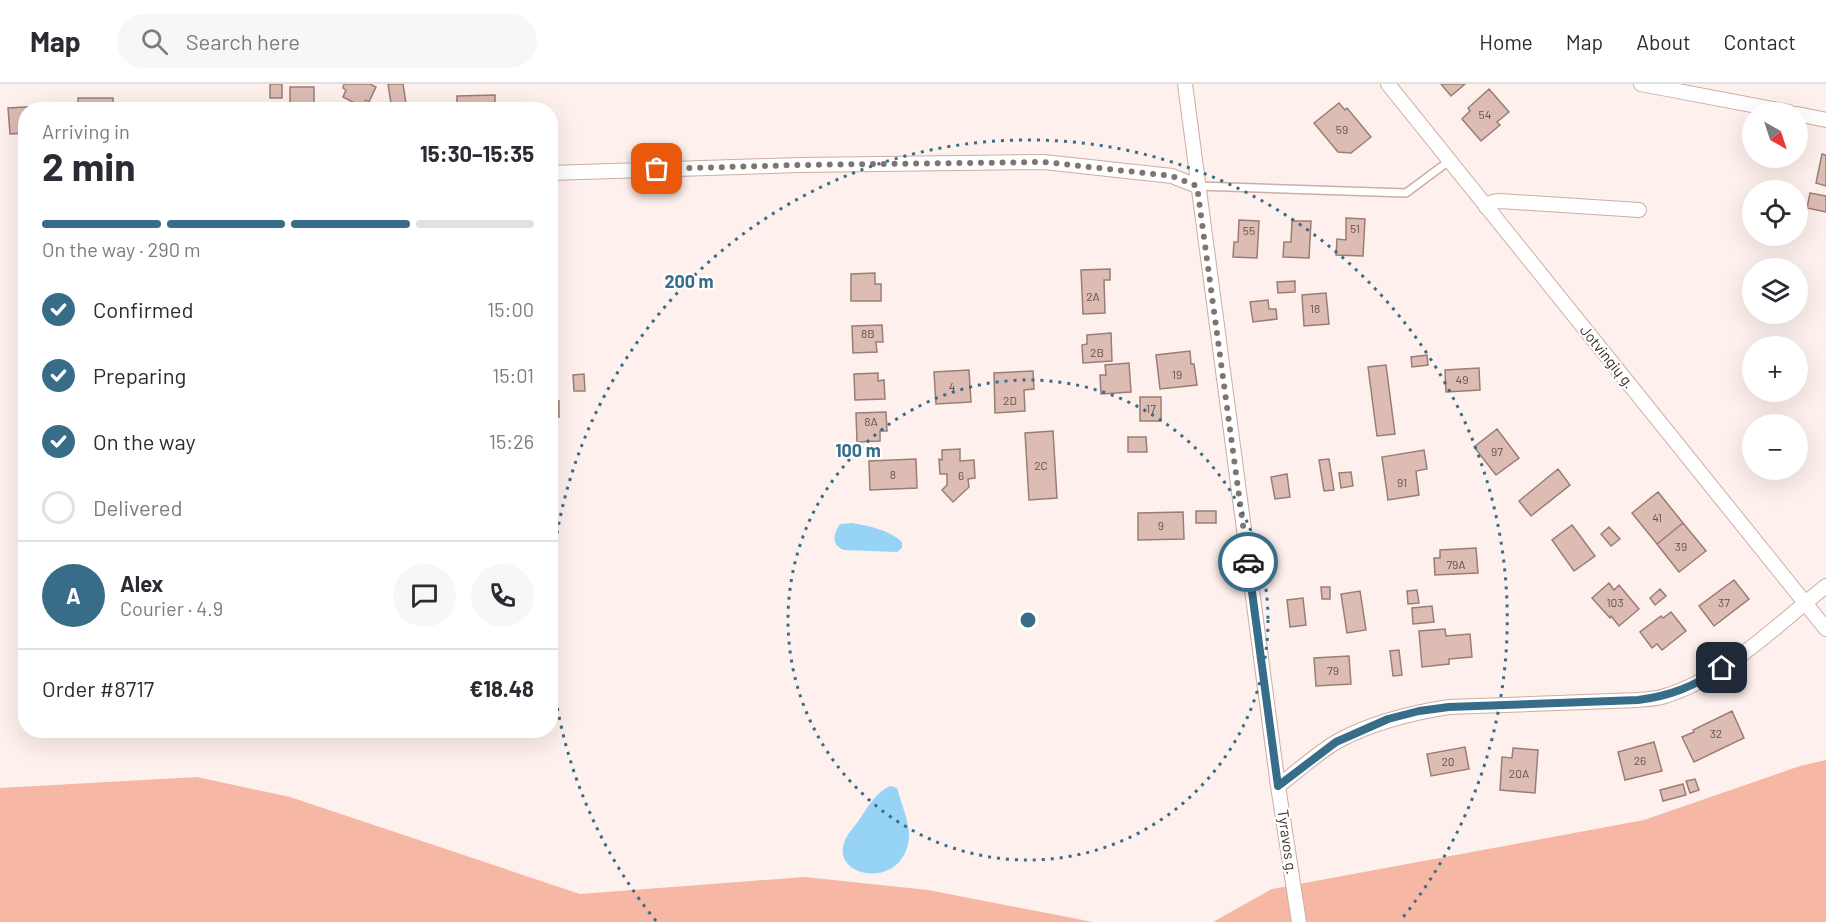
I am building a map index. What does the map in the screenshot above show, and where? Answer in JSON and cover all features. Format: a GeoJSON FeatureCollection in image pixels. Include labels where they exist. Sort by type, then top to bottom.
{"type":"FeatureCollection","features":[{"type":"Feature","properties":{"kind":"street","name":"Tyravos g."},"geometry":{"type":"LineString","coordinates":[[1185,84],[1278,786],[1299,922]]}},
{"type":"Feature","properties":{"kind":"street","name":"Jotvingių g."},"geometry":{"type":"LineString","coordinates":[[1388,84],[1826,629]]}},
{"type":"Feature","properties":{"kind":"street"},"geometry":{"type":"LineString","coordinates":[[1641,84],[1742,103]]}},
{"type":"Feature","properties":{"kind":"street"},"geometry":{"type":"LineString","coordinates":[[1808,116],[1826,120]]}},
{"type":"Feature","properties":{"kind":"street"},"geometry":{"type":"LineString","coordinates":[[558,172],[799,165],[1044,162],[1172,176],[1197,186]]}},
{"type":"Feature","properties":{"kind":"street"},"geometry":{"type":"LineString","coordinates":[[1486,207],[1493,202],[1500,201],[1639,210]]}},
{"type":"Feature","properties":{"kind":"street"},"geometry":{"type":"LineString","coordinates":[[1278,786],[1336,742],[1388,719],[1419,711],[1449,707],[1664,697],[1710,676],[1826,586]]}},
{"type":"Feature","properties":{"kind":"lane"},"geometry":{"type":"LineString","coordinates":[[1197,186],[1406,194],[1449,161]]}},
{"type":"Feature","properties":{"kind":"shaded area"},"geometry":{"type":"Polygon","coordinates":[[[1826,760],[1826,922],[1213,922],[1272,889],[1644,820],[1800,766],[1826,760]]]}},
{"type":"Feature","properties":{"kind":"shaded area"},"geometry":{"type":"Polygon","coordinates":[[[197,777],[290,797],[580,894],[805,877],[928,890],[1093,922],[0,922],[0,788],[197,777]]]}},
{"type":"Feature","properties":{"kind":"water"},"geometry":{"type":"Polygon","coordinates":[[[852,523],[891,534],[902,542],[902,548],[897,552],[840,548],[834,539],[836,532],[840,524],[852,523]]]}},
{"type":"Feature","properties":{"kind":"water"},"geometry":{"type":"Polygon","coordinates":[[[890,786],[897,788],[908,826],[909,838],[904,855],[895,866],[883,872],[858,871],[848,865],[843,855],[845,840],[873,800],[890,786]]]}},
{"type":"Feature","properties":{"kind":"building"},"geometry":{"type":"Polygon","coordinates":[[[270,84],[282,84],[282,98],[270,98],[270,84]]]}},
{"type":"Feature","properties":{"kind":"building"},"geometry":{"type":"Polygon","coordinates":[[[344,84],[370,84],[376,87],[369,102],[366,100],[365,102],[352,102],[343,97],[346,90],[343,88],[344,84]]]}},
{"type":"Feature","properties":{"kind":"building"},"geometry":{"type":"Polygon","coordinates":[[[388,84],[403,84],[406,102],[391,102],[388,84]]]}},
{"type":"Feature","properties":{"kind":"building"},"geometry":{"type":"Polygon","coordinates":[[[1441,84],[1465,84],[1451,96],[1441,84]]]}},
{"type":"Feature","properties":{"kind":"building"},"geometry":{"type":"Polygon","coordinates":[[[290,87],[314,87],[314,102],[290,102],[290,87]]]}},
{"type":"Feature","properties":{"kind":"building"},"geometry":{"type":"Polygon","coordinates":[[[1489,89],[1509,112],[1497,122],[1500,125],[1481,141],[1462,119],[1470,111],[1468,108],[1489,89]]]}},
{"type":"Feature","properties":{"kind":"building"},"geometry":{"type":"Polygon","coordinates":[[[495,95],[495,102],[457,102],[457,96],[495,95]]]}},
{"type":"Feature","properties":{"kind":"building"},"geometry":{"type":"Polygon","coordinates":[[[78,98],[113,98],[113,102],[78,102],[78,98]]]}},
{"type":"Feature","properties":{"kind":"building"},"geometry":{"type":"Polygon","coordinates":[[[1339,103],[1345,110],[1347,108],[1371,137],[1351,153],[1338,152],[1314,123],[1339,103]]]}},
{"type":"Feature","properties":{"kind":"building"},"geometry":{"type":"Polygon","coordinates":[[[18,107],[18,134],[10,134],[8,108],[18,107]]]}},
{"type":"Feature","properties":{"kind":"building"},"geometry":{"type":"Polygon","coordinates":[[[1822,154],[1826,155],[1826,186],[1816,183],[1822,154]]]}},
{"type":"Feature","properties":{"kind":"building"},"geometry":{"type":"Polygon","coordinates":[[[1810,193],[1826,196],[1826,212],[1808,208],[1810,193]]]}},
{"type":"Feature","properties":{"kind":"building"},"geometry":{"type":"Polygon","coordinates":[[[1346,218],[1365,219],[1363,256],[1336,255],[1337,239],[1346,240],[1346,218]]]}},
{"type":"Feature","properties":{"kind":"building"},"geometry":{"type":"Polygon","coordinates":[[[1239,220],[1259,221],[1257,258],[1233,257],[1234,242],[1238,242],[1239,220]]]}},
{"type":"Feature","properties":{"kind":"building"},"geometry":{"type":"Polygon","coordinates":[[[1292,221],[1311,221],[1309,258],[1283,257],[1284,242],[1291,242],[1292,221]]]}},
{"type":"Feature","properties":{"kind":"building"},"geometry":{"type":"Polygon","coordinates":[[[1110,269],[1110,280],[1104,280],[1105,313],[1083,314],[1081,270],[1110,269]]]}},
{"type":"Feature","properties":{"kind":"building"},"geometry":{"type":"Polygon","coordinates":[[[875,273],[875,284],[881,284],[881,301],[851,301],[851,274],[875,273]]]}},
{"type":"Feature","properties":{"kind":"building"},"geometry":{"type":"Polygon","coordinates":[[[1295,281],[1295,292],[1278,293],[1277,282],[1295,281]]]}},
{"type":"Feature","properties":{"kind":"building"},"geometry":{"type":"Polygon","coordinates":[[[1326,293],[1329,324],[1304,326],[1302,295],[1326,293]]]}},
{"type":"Feature","properties":{"kind":"building"},"geometry":{"type":"Polygon","coordinates":[[[1268,300],[1269,309],[1276,309],[1277,319],[1253,322],[1250,302],[1268,300]]]}},
{"type":"Feature","properties":{"kind":"building"},"geometry":{"type":"Polygon","coordinates":[[[882,325],[883,342],[876,342],[877,352],[853,353],[852,326],[882,325]]]}},
{"type":"Feature","properties":{"kind":"building"},"geometry":{"type":"Polygon","coordinates":[[[1111,333],[1112,361],[1083,363],[1082,345],[1087,344],[1087,335],[1111,333]]]}},
{"type":"Feature","properties":{"kind":"building"},"geometry":{"type":"Polygon","coordinates":[[[1190,351],[1197,385],[1160,389],[1156,355],[1190,351]]]}},
{"type":"Feature","properties":{"kind":"building"},"geometry":{"type":"Polygon","coordinates":[[[1427,355],[1428,365],[1412,367],[1411,357],[1427,355]]]}},
{"type":"Feature","properties":{"kind":"building"},"geometry":{"type":"Polygon","coordinates":[[[1129,363],[1131,392],[1101,394],[1100,375],[1106,375],[1105,365],[1129,363]]]}},
{"type":"Feature","properties":{"kind":"building"},"geometry":{"type":"Polygon","coordinates":[[[1386,365],[1395,434],[1377,436],[1368,367],[1386,365]]]}},
{"type":"Feature","properties":{"kind":"building"},"geometry":{"type":"Polygon","coordinates":[[[1479,368],[1480,390],[1446,392],[1445,370],[1479,368]]]}},
{"type":"Feature","properties":{"kind":"building"},"geometry":{"type":"Polygon","coordinates":[[[969,370],[971,402],[936,404],[934,372],[969,370]]]}},
{"type":"Feature","properties":{"kind":"building"},"geometry":{"type":"Polygon","coordinates":[[[1033,371],[1034,389],[1024,390],[1025,411],[995,413],[994,373],[1033,371]]]}},
{"type":"Feature","properties":{"kind":"building"},"geometry":{"type":"Polygon","coordinates":[[[878,373],[878,381],[884,380],[885,399],[855,400],[854,374],[878,373]]]}},
{"type":"Feature","properties":{"kind":"building"},"geometry":{"type":"Polygon","coordinates":[[[584,374],[585,391],[574,391],[573,375],[584,374]]]}},
{"type":"Feature","properties":{"kind":"building"},"geometry":{"type":"Polygon","coordinates":[[[1140,397],[1161,397],[1161,421],[1140,421],[1140,397]]]}},
{"type":"Feature","properties":{"kind":"building"},"geometry":{"type":"Polygon","coordinates":[[[886,412],[887,431],[880,431],[880,441],[857,442],[856,413],[886,412]]]}},
{"type":"Feature","properties":{"kind":"building"},"geometry":{"type":"Polygon","coordinates":[[[1497,429],[1519,458],[1496,475],[1474,447],[1497,429]]]}},
{"type":"Feature","properties":{"kind":"building"},"geometry":{"type":"Polygon","coordinates":[[[1053,431],[1057,498],[1029,500],[1025,433],[1053,431]]]}},
{"type":"Feature","properties":{"kind":"building"},"geometry":{"type":"Polygon","coordinates":[[[1128,437],[1146,437],[1147,452],[1128,452],[1128,437]]]}},
{"type":"Feature","properties":{"kind":"building"},"geometry":{"type":"Polygon","coordinates":[[[960,449],[960,461],[974,460],[975,478],[968,479],[969,487],[953,502],[942,490],[947,485],[947,474],[940,474],[939,459],[942,460],[942,450],[960,449]]]}},
{"type":"Feature","properties":{"kind":"building"},"geometry":{"type":"Polygon","coordinates":[[[1424,450],[1427,469],[1416,471],[1419,495],[1388,500],[1382,457],[1424,450]]]}},
{"type":"Feature","properties":{"kind":"building"},"geometry":{"type":"Polygon","coordinates":[[[916,459],[917,488],[870,490],[869,461],[916,459]]]}},
{"type":"Feature","properties":{"kind":"building"},"geometry":{"type":"Polygon","coordinates":[[[1329,459],[1334,490],[1324,491],[1319,460],[1329,459]]]}},
{"type":"Feature","properties":{"kind":"building"},"geometry":{"type":"Polygon","coordinates":[[[1558,469],[1570,485],[1531,516],[1519,501],[1558,469]]]}},
{"type":"Feature","properties":{"kind":"building"},"geometry":{"type":"Polygon","coordinates":[[[1351,472],[1353,486],[1341,488],[1339,473],[1351,472]]]}},
{"type":"Feature","properties":{"kind":"building"},"geometry":{"type":"Polygon","coordinates":[[[1287,474],[1290,497],[1275,499],[1271,477],[1287,474]]]}},
{"type":"Feature","properties":{"kind":"building"},"geometry":{"type":"Polygon","coordinates":[[[1658,492],[1683,523],[1657,544],[1632,513],[1658,492]]]}},
{"type":"Feature","properties":{"kind":"building"},"geometry":{"type":"Polygon","coordinates":[[[1196,511],[1216,511],[1216,523],[1196,523],[1196,511]]]}},
{"type":"Feature","properties":{"kind":"building"},"geometry":{"type":"Polygon","coordinates":[[[1183,512],[1184,539],[1138,540],[1138,513],[1183,512]]]}},
{"type":"Feature","properties":{"kind":"building"},"geometry":{"type":"Polygon","coordinates":[[[1683,523],[1706,551],[1679,572],[1657,544],[1683,523]]]}},
{"type":"Feature","properties":{"kind":"building"},"geometry":{"type":"Polygon","coordinates":[[[1572,525],[1595,556],[1574,571],[1552,540],[1572,525]]]}},
{"type":"Feature","properties":{"kind":"building"},"geometry":{"type":"Polygon","coordinates":[[[1609,527],[1620,539],[1611,546],[1601,534],[1609,527]]]}},
{"type":"Feature","properties":{"kind":"building"},"geometry":{"type":"Polygon","coordinates":[[[1476,548],[1478,573],[1435,575],[1434,558],[1440,558],[1440,550],[1476,548]]]}},
{"type":"Feature","properties":{"kind":"building"},"geometry":{"type":"Polygon","coordinates":[[[1734,580],[1749,599],[1714,626],[1699,606],[1734,580]]]}},
{"type":"Feature","properties":{"kind":"building"},"geometry":{"type":"Polygon","coordinates":[[[1609,583],[1614,590],[1619,585],[1639,609],[1619,626],[1592,598],[1609,583]]]}},
{"type":"Feature","properties":{"kind":"building"},"geometry":{"type":"Polygon","coordinates":[[[1321,587],[1330,587],[1330,599],[1322,599],[1321,587]]]}},
{"type":"Feature","properties":{"kind":"building"},"geometry":{"type":"Polygon","coordinates":[[[1660,589],[1666,596],[1655,605],[1650,598],[1660,589]]]}},
{"type":"Feature","properties":{"kind":"building"},"geometry":{"type":"Polygon","coordinates":[[[1417,590],[1419,603],[1408,604],[1407,591],[1417,590]]]}},
{"type":"Feature","properties":{"kind":"building"},"geometry":{"type":"Polygon","coordinates":[[[1360,591],[1366,630],[1347,633],[1341,594],[1360,591]]]}},
{"type":"Feature","properties":{"kind":"building"},"geometry":{"type":"Polygon","coordinates":[[[1303,598],[1306,625],[1290,627],[1287,600],[1303,598]]]}},
{"type":"Feature","properties":{"kind":"building"},"geometry":{"type":"Polygon","coordinates":[[[1432,606],[1434,622],[1413,624],[1412,608],[1432,606]]]}},
{"type":"Feature","properties":{"kind":"building"},"geometry":{"type":"Polygon","coordinates":[[[1671,612],[1686,631],[1662,650],[1657,644],[1652,648],[1640,632],[1661,616],[1663,618],[1671,612]]]}},
{"type":"Feature","properties":{"kind":"building"},"geometry":{"type":"Polygon","coordinates":[[[1445,629],[1446,636],[1470,634],[1472,657],[1449,659],[1449,664],[1422,667],[1419,631],[1445,629]]]}},
{"type":"Feature","properties":{"kind":"building"},"geometry":{"type":"Polygon","coordinates":[[[1399,650],[1402,675],[1393,676],[1390,651],[1399,650]]]}},
{"type":"Feature","properties":{"kind":"building"},"geometry":{"type":"Polygon","coordinates":[[[1349,656],[1351,684],[1316,686],[1314,658],[1349,656]]]}},
{"type":"Feature","properties":{"kind":"building"},"geometry":{"type":"Polygon","coordinates":[[[1732,711],[1744,738],[1694,762],[1682,737],[1732,711]]]}},
{"type":"Feature","properties":{"kind":"building"},"geometry":{"type":"Polygon","coordinates":[[[1654,742],[1662,771],[1625,780],[1618,752],[1654,742]]]}},
{"type":"Feature","properties":{"kind":"building"},"geometry":{"type":"Polygon","coordinates":[[[1465,747],[1469,769],[1431,776],[1427,754],[1465,747]]]}},
{"type":"Feature","properties":{"kind":"building"},"geometry":{"type":"Polygon","coordinates":[[[1513,748],[1538,750],[1535,793],[1500,790],[1502,757],[1512,758],[1513,748]]]}},
{"type":"Feature","properties":{"kind":"building"},"geometry":{"type":"Polygon","coordinates":[[[1695,779],[1699,790],[1690,793],[1686,781],[1695,779]]]}},
{"type":"Feature","properties":{"kind":"building"},"geometry":{"type":"Polygon","coordinates":[[[1683,784],[1686,795],[1663,801],[1660,790],[1683,784]]]}},
{"type":"Feature","properties":{"kind":"way so far"},"geometry":{"type":"LineString","coordinates":[[657,169],[1044,162],[1172,176],[1197,186],[1248,562]]}},
{"type":"Feature","properties":{"kind":"route"},"geometry":{"type":"LineString","coordinates":[[1248,562],[1278,786],[1336,742],[1388,719],[1419,711],[1449,707],[1664,697],[1722,668]]}}]}
